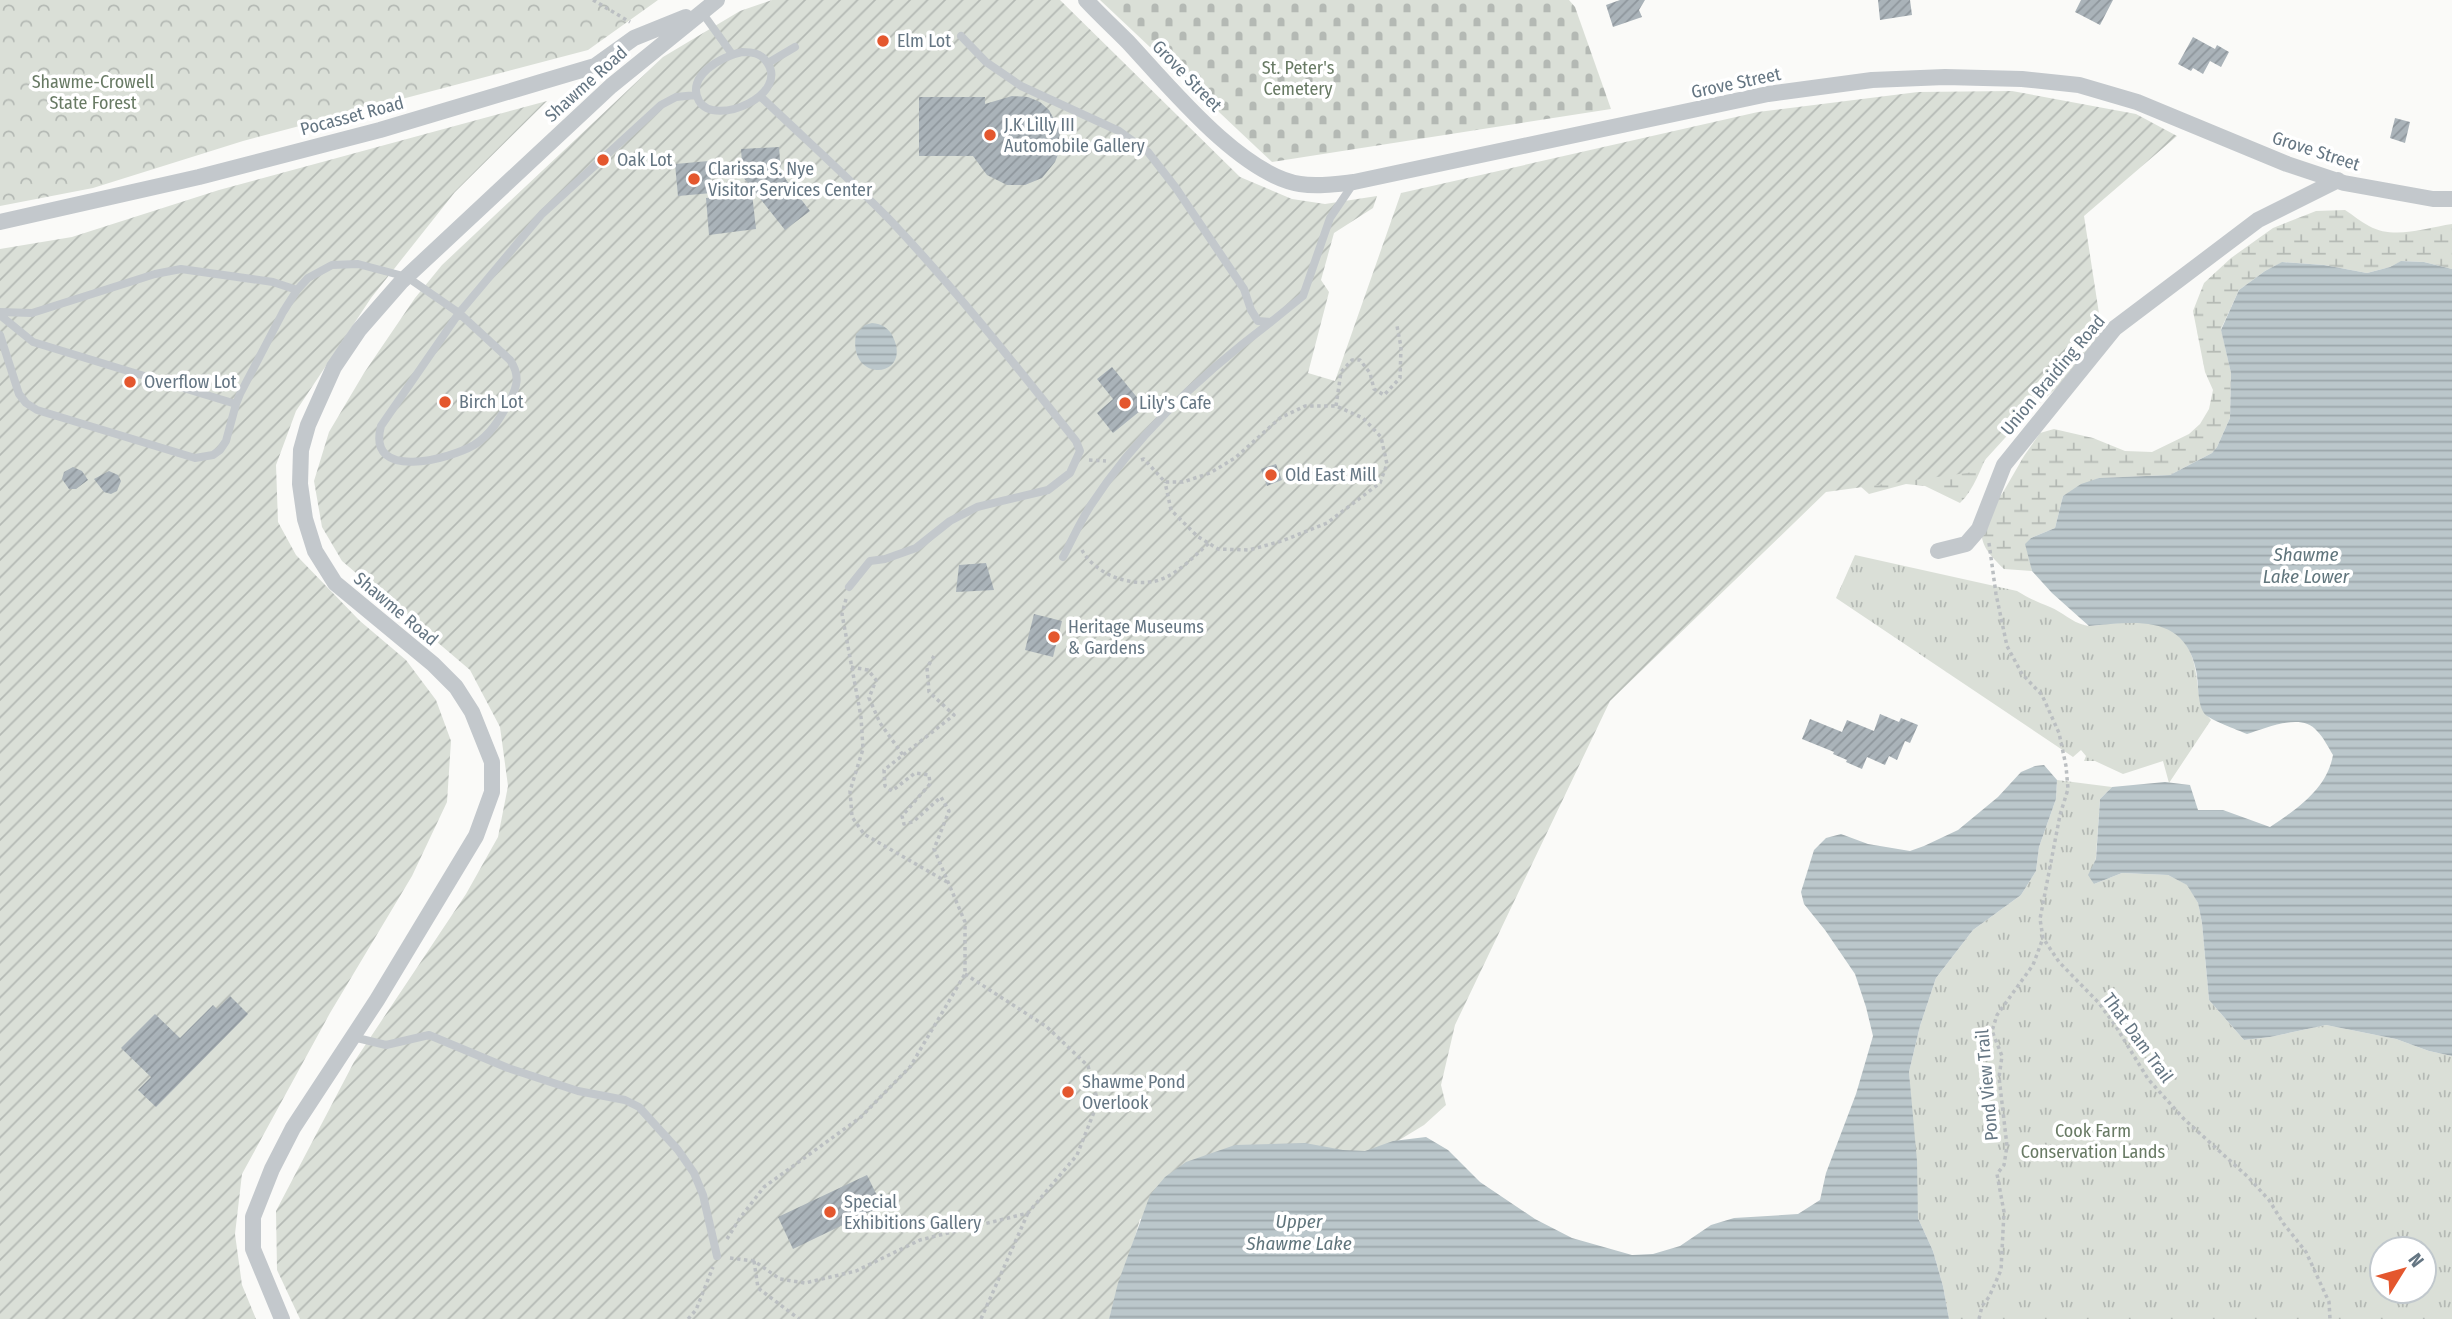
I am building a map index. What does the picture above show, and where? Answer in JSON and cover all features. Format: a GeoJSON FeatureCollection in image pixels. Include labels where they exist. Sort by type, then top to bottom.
{"type":"FeatureCollection","features":[{"type":"Feature","properties":{"kind":"street"},"geometry":{"type":"LineString","coordinates":[[701,11],[717,0]]}},
{"type":"Feature","properties":{"kind":"street"},"geometry":{"type":"LineString","coordinates":[[701,11],[727,0]]}},
{"type":"Feature","properties":{"kind":"street","name":"Grove Street"},"geometry":{"type":"LineString","coordinates":[[1086,0],[1186,107],[1244,157],[1275,176],[1300,184],[1354,182],[1768,94],[1872,80],[1945,77],[2022,79],[2079,85],[2137,102],[2287,164],[2338,180],[2433,200],[2452,199]]}},
{"type":"Feature","properties":{"kind":"street","name":"Pocasset Road"},"geometry":{"type":"LineString","coordinates":[[0,222],[199,177],[380,130],[594,66],[634,38],[701,11]]}},
{"type":"Feature","properties":{"kind":"street","name":"Shawme Road"},"geometry":{"type":"LineString","coordinates":[[282,1319],[253,1249],[253,1217],[272,1169],[293,1128],[353,1037],[477,836],[492,792],[492,762],[471,712],[456,687],[433,664],[335,583],[316,551],[305,519],[300,485],[301,450],[312,415],[334,367],[359,330],[407,277],[611,86],[701,11]]}},
{"type":"Feature","properties":{"kind":"street","name":"Union Braiding Road"},"geometry":{"type":"LineString","coordinates":[[1938,551],[1966,544],[1979,529],[2004,465],[2115,328],[2258,220],[2338,180]]}},
{"type":"Feature","properties":{"kind":"lane"},"geometry":{"type":"LineString","coordinates":[[701,11],[732,54]]}},
{"type":"Feature","properties":{"kind":"lane"},"geometry":{"type":"LineString","coordinates":[[961,36],[986,62],[1021,86],[1119,131],[1148,152],[1176,188],[1244,289],[1258,321],[1271,322]]}},
{"type":"Feature","properties":{"kind":"lane"},"geometry":{"type":"LineString","coordinates":[[768,63],[795,47]]}},
{"type":"Feature","properties":{"kind":"lane"},"geometry":{"type":"LineString","coordinates":[[752,52],[768,63],[772,77],[766,91],[760,96],[734,109],[712,111],[701,105],[696,95],[696,84],[713,64],[732,54],[752,52]]}},
{"type":"Feature","properties":{"kind":"lane"},"geometry":{"type":"LineString","coordinates":[[0,335],[19,394],[37,410],[195,458],[213,455],[226,441],[236,404],[297,290],[308,278],[332,265],[358,264],[407,277],[459,313],[495,345],[514,366],[518,380],[514,393],[497,423],[475,444],[439,458],[399,462],[383,451],[378,434],[380,426],[459,313],[542,214],[559,198],[661,105],[676,97],[696,95]]}},
{"type":"Feature","properties":{"kind":"lane"},"geometry":{"type":"LineString","coordinates":[[760,96],[890,220],[992,335],[1076,441],[1080,451],[1070,473],[1048,490],[978,507],[950,521],[916,548],[885,559],[870,561],[849,587]]}},
{"type":"Feature","properties":{"kind":"lane"},"geometry":{"type":"LineString","coordinates":[[1063,558],[1091,505],[1123,462],[1199,380],[1303,296],[1330,218],[1354,182]]}},
{"type":"Feature","properties":{"kind":"lane"},"geometry":{"type":"LineString","coordinates":[[0,314],[32,313],[155,274],[181,269],[273,282],[297,290]]}},
{"type":"Feature","properties":{"kind":"lane"},"geometry":{"type":"LineString","coordinates":[[0,314],[33,342],[236,404]]}},
{"type":"Feature","properties":{"kind":"lane"},"geometry":{"type":"LineString","coordinates":[[353,1037],[386,1045],[429,1035],[508,1068],[578,1091],[625,1100],[639,1107],[678,1150],[694,1173],[703,1195],[717,1256]]}},
{"type":"Feature","properties":{"kind":"path"},"geometry":{"type":"LineString","coordinates":[[593,0],[651,31]]}},
{"type":"Feature","properties":{"kind":"path"},"geometry":{"type":"LineString","coordinates":[[1336,406],[1342,372],[1352,360],[1360,360],[1370,373],[1374,389],[1384,395],[1400,378],[1401,347],[1396,326]]}},
{"type":"Feature","properties":{"kind":"path"},"geometry":{"type":"LineString","coordinates":[[1077,458],[1123,462],[1144,459],[1166,482],[1171,510],[1197,536],[1218,549],[1249,550],[1282,541],[1326,523],[1380,483],[1387,464],[1381,437],[1363,418],[1336,406],[1305,406],[1280,418],[1235,458],[1210,473],[1183,482],[1166,482]]}},
{"type":"Feature","properties":{"kind":"path"},"geometry":{"type":"LineString","coordinates":[[1986,511],[1996,594],[2007,646],[2022,674],[2042,695],[2059,733],[2066,766],[2068,789],[2060,814],[2040,919],[2043,938]]}},
{"type":"Feature","properties":{"kind":"path"},"geometry":{"type":"LineString","coordinates":[[1075,535],[1084,554],[1104,573],[1134,584],[1159,581],[1184,565],[1209,543]]}},
{"type":"Feature","properties":{"kind":"path"},"geometry":{"type":"LineString","coordinates":[[849,587],[842,614],[861,717],[863,748],[850,791],[852,817],[864,834],[948,882]]}},
{"type":"Feature","properties":{"kind":"path"},"geometry":{"type":"LineString","coordinates":[[688,1319],[696,1310],[717,1256],[740,1218],[764,1187],[861,1117],[910,1067],[965,974],[965,922],[934,849],[949,811],[941,797],[913,822],[904,824],[902,816],[930,783],[929,775],[915,773],[892,791],[885,786],[884,770],[954,715],[929,692],[928,668],[934,656]]}},
{"type":"Feature","properties":{"kind":"path"},"geometry":{"type":"LineString","coordinates":[[851,667],[868,670],[876,680],[869,698],[880,723],[903,755]]}},
{"type":"Feature","properties":{"kind":"path","name":"Pond View Trail"},"geometry":{"type":"LineString","coordinates":[[1979,1319],[1982,1306],[2001,1270],[2004,1232],[2004,1212],[1997,1174],[2004,1165],[2007,1146],[1999,1077],[2002,1056],[1993,1031],[1997,1014],[2034,965],[2043,938]]}},
{"type":"Feature","properties":{"kind":"path","name":"That Dam Trail"},"geometry":{"type":"LineString","coordinates":[[2043,938],[2059,962],[2098,1002],[2148,1079],[2184,1119],[2248,1177],[2269,1200],[2306,1252],[2329,1302],[2330,1319]]}},
{"type":"Feature","properties":{"kind":"path"},"geometry":{"type":"LineString","coordinates":[[965,974],[1047,1027],[1088,1066],[1098,1102],[1077,1155],[1028,1213],[981,1319]]}},
{"type":"Feature","properties":{"kind":"path"},"geometry":{"type":"LineString","coordinates":[[717,1256],[754,1261],[779,1279],[805,1283],[856,1271],[920,1240],[1028,1213]]}},
{"type":"Feature","properties":{"kind":"path"},"geometry":{"type":"LineString","coordinates":[[754,1261],[758,1288],[799,1319]]}},
{"type":"Feature","properties":{"kind":"green space","name":"Shawme-Crowell State Forest"},"geometry":{"type":"Polygon","coordinates":[[[0,0],[658,0],[588,50],[243,141],[93,188],[0,206],[0,0]]]}},
{"type":"Feature","properties":{"kind":"green space","name":"Heritage Museums & Gardens"},"geometry":{"type":"Polygon","coordinates":[[[772,0],[1060,0],[1240,177],[1292,199],[1325,204],[1377,196],[1373,208],[1334,233],[1321,280],[1329,292],[1308,373],[1335,381],[1401,193],[1758,112],[1918,92],[2012,91],[2136,114],[2177,136],[2084,216],[2104,346],[2025,416],[1974,472],[1826,492],[1610,701],[1455,1025],[1441,1085],[1446,1105],[1424,1125],[1378,1153],[1140,1219],[1109,1319],[300,1319],[277,1270],[276,1211],[354,1062],[466,894],[498,837],[508,786],[500,727],[470,670],[342,561],[322,527],[314,481],[329,432],[364,373],[415,298],[442,265],[663,57],[740,11],[772,0]]]}},
{"type":"Feature","properties":{"kind":"green space","name":"St. Peter's Cemetery"},"geometry":{"type":"Polygon","coordinates":[[[1100,0],[1569,0],[1575,7],[1611,109],[1272,162],[1100,0]]]}},
{"type":"Feature","properties":{"kind":"green space"},"geometry":{"type":"Polygon","coordinates":[[[547,101],[455,192],[371,298],[296,411],[276,465],[278,522],[296,555],[360,621],[406,660],[436,700],[451,741],[447,802],[412,876],[330,1013],[242,1174],[235,1234],[242,1285],[256,1319],[0,1319],[0,249],[72,237],[219,190],[547,101]]]}},
{"type":"Feature","properties":{"kind":"green space"},"geometry":{"type":"Polygon","coordinates":[[[2345,210],[2369,226],[2389,232],[2410,232],[2452,224],[2452,269],[2424,262],[2402,261],[2367,273],[2324,265],[2283,262],[2265,271],[2239,290],[2221,329],[2231,373],[2230,418],[2212,453],[2170,475],[2099,478],[2063,496],[2055,528],[2031,538],[2026,544],[2032,571],[2004,569],[1984,545],[1981,514],[2002,494],[2040,433],[2054,429],[2093,438],[2125,451],[2152,452],[2189,434],[2200,424],[2209,409],[2213,390],[2205,372],[2193,311],[2204,283],[2231,258],[2273,228],[2316,211],[2345,210]]]}},
{"type":"Feature","properties":{"kind":"green space"},"geometry":{"type":"Polygon","coordinates":[[[1990,450],[1973,485],[1960,503],[1925,486],[1906,484],[1869,494],[1860,486],[1990,450]]]}},
{"type":"Feature","properties":{"kind":"green space"},"geometry":{"type":"Polygon","coordinates":[[[1855,555],[2017,591],[2084,625],[2134,622],[2163,626],[2179,636],[2187,646],[2195,668],[2201,702],[2211,720],[2169,783],[2163,761],[2123,774],[2095,761],[2084,761],[2086,756],[2081,750],[2073,757],[1836,598],[1855,555]]]}},
{"type":"Feature","properties":{"kind":"green space","name":"Cook Farm Conservation Lands"},"geometry":{"type":"Polygon","coordinates":[[[2057,780],[2112,787],[2100,799],[2094,884],[2122,873],[2168,875],[2188,885],[2198,903],[2202,923],[2209,1000],[2244,1040],[2326,1025],[2396,1039],[2452,1056],[2452,1319],[1949,1319],[1933,1251],[1918,1218],[1909,1072],[1920,1026],[1936,978],[1973,930],[2021,895],[2036,871],[2039,847],[2056,799],[2057,780]]]}},
{"type":"Feature","properties":{"kind":"water","name":"Shawme Lake Lower"},"geometry":{"type":"Polygon","coordinates":[[[2401,261],[2424,262],[2452,269],[2452,1056],[2396,1039],[2326,1025],[2244,1040],[2209,1000],[2202,923],[2198,903],[2187,885],[2168,875],[2122,873],[2094,884],[2088,875],[2096,859],[2100,799],[2112,787],[2165,782],[2190,785],[2198,810],[2223,810],[2270,827],[2318,788],[2330,767],[2333,755],[2310,725],[2283,723],[2247,734],[2206,715],[2200,704],[2196,670],[2190,652],[2181,639],[2169,630],[2155,625],[2123,623],[2089,626],[2032,571],[2025,544],[2031,538],[2055,528],[2063,496],[2081,484],[2099,478],[2170,475],[2212,453],[2230,418],[2231,373],[2221,330],[2239,290],[2282,262],[2324,265],[2367,273],[2401,261]]]}},
{"type":"Feature","properties":{"kind":"water"},"geometry":{"type":"Polygon","coordinates":[[[865,325],[882,325],[893,337],[897,351],[888,368],[869,368],[861,361],[856,350],[856,334],[865,325]]]}},
{"type":"Feature","properties":{"kind":"water","name":"Upper Shawme Lake"},"geometry":{"type":"Polygon","coordinates":[[[2044,765],[2057,780],[2056,799],[2039,847],[2036,871],[2021,895],[1973,930],[1936,978],[1920,1026],[1909,1072],[1917,1161],[1918,1218],[1933,1251],[1949,1319],[1109,1319],[1118,1283],[1150,1195],[1165,1177],[1186,1162],[1235,1145],[1305,1143],[1365,1151],[1393,1141],[1426,1137],[1448,1150],[1480,1182],[1535,1219],[1572,1238],[1632,1255],[1653,1254],[1680,1246],[1711,1225],[1734,1218],[1798,1214],[1820,1200],[1826,1173],[1856,1094],[1873,1036],[1855,974],[1804,904],[1801,892],[1814,850],[1826,838],[1841,834],[1868,844],[1910,851],[1924,846],[1958,830],[1998,797],[2021,772],[2044,765]]]}},
{"type":"Feature","properties":{"kind":"building"},"geometry":{"type":"Polygon","coordinates":[[[1620,0],[1645,0],[1639,10],[1642,17],[1613,27],[1606,5],[1620,0]]]}},
{"type":"Feature","properties":{"kind":"building"},"geometry":{"type":"Polygon","coordinates":[[[1878,0],[1910,0],[1912,15],[1880,20],[1878,0]]]}},
{"type":"Feature","properties":{"kind":"building"},"geometry":{"type":"Polygon","coordinates":[[[2081,0],[2113,0],[2100,25],[2075,12],[2081,0]]]}},
{"type":"Feature","properties":{"kind":"building"},"geometry":{"type":"Polygon","coordinates":[[[2193,37],[2215,49],[2217,45],[2229,52],[2221,67],[2210,61],[2203,74],[2178,64],[2193,37]]]}},
{"type":"Feature","properties":{"kind":"building","name":"J.K Lilly III Automobile Gallery"},"geometry":{"type":"Polygon","coordinates":[[[1012,96],[1028,97],[1040,102],[1049,110],[1060,130],[1059,152],[1055,162],[1042,178],[1025,185],[1007,185],[987,175],[973,156],[919,156],[919,97],[985,97],[985,104],[1012,96]]]}},
{"type":"Feature","properties":{"kind":"building"},"geometry":{"type":"Polygon","coordinates":[[[2395,118],[2410,122],[2405,143],[2390,138],[2395,118]]]}},
{"type":"Feature","properties":{"kind":"building"},"geometry":{"type":"Polygon","coordinates":[[[779,147],[781,173],[810,211],[785,230],[743,177],[741,149],[779,147]]]}},
{"type":"Feature","properties":{"kind":"building","name":"Clarissa S. Nye Visitor Services Center"},"geometry":{"type":"Polygon","coordinates":[[[709,161],[712,193],[678,196],[675,164],[709,161]]]}},
{"type":"Feature","properties":{"kind":"building"},"geometry":{"type":"Polygon","coordinates":[[[752,193],[756,229],[709,235],[706,198],[752,193]]]}},
{"type":"Feature","properties":{"kind":"building","name":"Lily's Cafe"},"geometry":{"type":"Polygon","coordinates":[[[1112,367],[1145,407],[1113,433],[1097,413],[1113,399],[1097,379],[1112,367]]]}},
{"type":"Feature","properties":{"kind":"building","name":"Old East Mill"},"geometry":{"type":"Polygon","coordinates":[[[1276,464],[1282,480],[1267,486],[1261,469],[1276,464]]]}},
{"type":"Feature","properties":{"kind":"building"},"geometry":{"type":"Polygon","coordinates":[[[73,467],[82,471],[88,480],[76,489],[69,489],[62,479],[64,472],[73,467]]]}},
{"type":"Feature","properties":{"kind":"building"},"geometry":{"type":"Polygon","coordinates":[[[109,471],[118,475],[121,481],[117,491],[111,494],[104,492],[94,479],[109,471]]]}},
{"type":"Feature","properties":{"kind":"building"},"geometry":{"type":"Polygon","coordinates":[[[986,563],[994,590],[956,592],[959,565],[986,563]]]}},
{"type":"Feature","properties":{"kind":"building"},"geometry":{"type":"Polygon","coordinates":[[[1034,614],[1062,621],[1053,657],[1025,650],[1034,614]]]}},
{"type":"Feature","properties":{"kind":"building"},"geometry":{"type":"Polygon","coordinates":[[[1880,714],[1899,722],[1901,718],[1918,725],[1910,743],[1905,741],[1897,760],[1889,756],[1885,765],[1867,757],[1862,769],[1846,762],[1847,760],[1833,754],[1834,752],[1802,739],[1810,719],[1842,732],[1847,720],[1874,731],[1880,714]]]}},
{"type":"Feature","properties":{"kind":"building"},"geometry":{"type":"Polygon","coordinates":[[[230,996],[248,1014],[156,1107],[138,1090],[151,1077],[121,1048],[155,1014],[180,1038],[213,1005],[217,1009],[230,996]]]}},
{"type":"Feature","properties":{"kind":"building","name":"Special Exhibitions Gallery"},"geometry":{"type":"Polygon","coordinates":[[[867,1175],[882,1206],[793,1249],[778,1217],[867,1175]]]}},
{"type":"Feature","properties":{"kind":"place","name":"Elm Lot"},"geometry":{"type":"Point","coordinates":[883,41]}},
{"type":"Feature","properties":{"kind":"place","name":"J.K Lilly III Automobile Gallery"},"geometry":{"type":"Point","coordinates":[990,135]}},
{"type":"Feature","properties":{"kind":"place","name":"Oak Lot"},"geometry":{"type":"Point","coordinates":[603,160]}},
{"type":"Feature","properties":{"kind":"place","name":"Clarissa S. Nye Visitor Services Center"},"geometry":{"type":"Point","coordinates":[694,179]}},
{"type":"Feature","properties":{"kind":"place","name":"Overflow Lot"},"geometry":{"type":"Point","coordinates":[130,382]}},
{"type":"Feature","properties":{"kind":"place","name":"Birch Lot"},"geometry":{"type":"Point","coordinates":[445,402]}},
{"type":"Feature","properties":{"kind":"place","name":"Lily's Cafe"},"geometry":{"type":"Point","coordinates":[1125,403]}},
{"type":"Feature","properties":{"kind":"place","name":"Old East Mill"},"geometry":{"type":"Point","coordinates":[1271,475]}},
{"type":"Feature","properties":{"kind":"place","name":"Heritage Museums & Gardens"},"geometry":{"type":"Point","coordinates":[1054,637]}},
{"type":"Feature","properties":{"kind":"place","name":"Shawme Pond Overlook"},"geometry":{"type":"Point","coordinates":[1068,1092]}},
{"type":"Feature","properties":{"kind":"place","name":"Special Exhibitions Gallery"},"geometry":{"type":"Point","coordinates":[830,1212]}}]}
